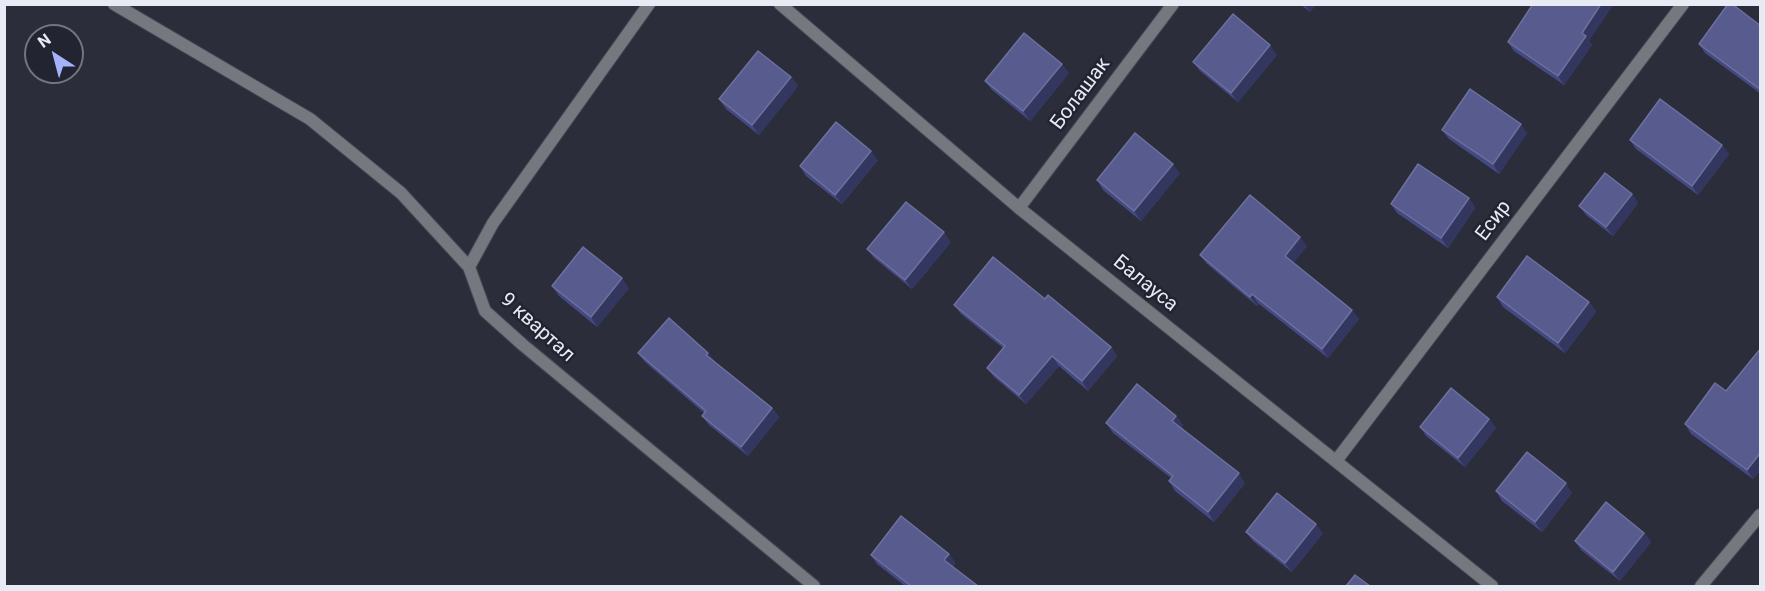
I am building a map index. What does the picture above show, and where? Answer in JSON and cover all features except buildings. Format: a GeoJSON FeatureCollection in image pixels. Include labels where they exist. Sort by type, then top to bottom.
{"type":"FeatureCollection","features":[{"type":"Feature","properties":{"kind":"street"},"geometry":{"type":"LineString","coordinates":[[114,4],[310,119],[401,193],[469,267],[493,223],[649,4]]}},
{"type":"Feature","properties":{"kind":"street","name":"Балауса"},"geometry":{"type":"LineString","coordinates":[[780,4],[1019,208],[1492,586]]}},
{"type":"Feature","properties":{"kind":"street","name":"Болашак"},"geometry":{"type":"LineString","coordinates":[[1019,208],[1173,4]]}},
{"type":"Feature","properties":{"kind":"street","name":"Есир"},"geometry":{"type":"LineString","coordinates":[[1336,461],[1683,4]]}},
{"type":"Feature","properties":{"kind":"street","name":"9 квартал"},"geometry":{"type":"LineString","coordinates":[[469,267],[485,310],[532,353],[814,586]]}},
{"type":"Feature","properties":{"kind":"street"},"geometry":{"type":"LineString","coordinates":[[1701,586],[1761,515]]}}]}
